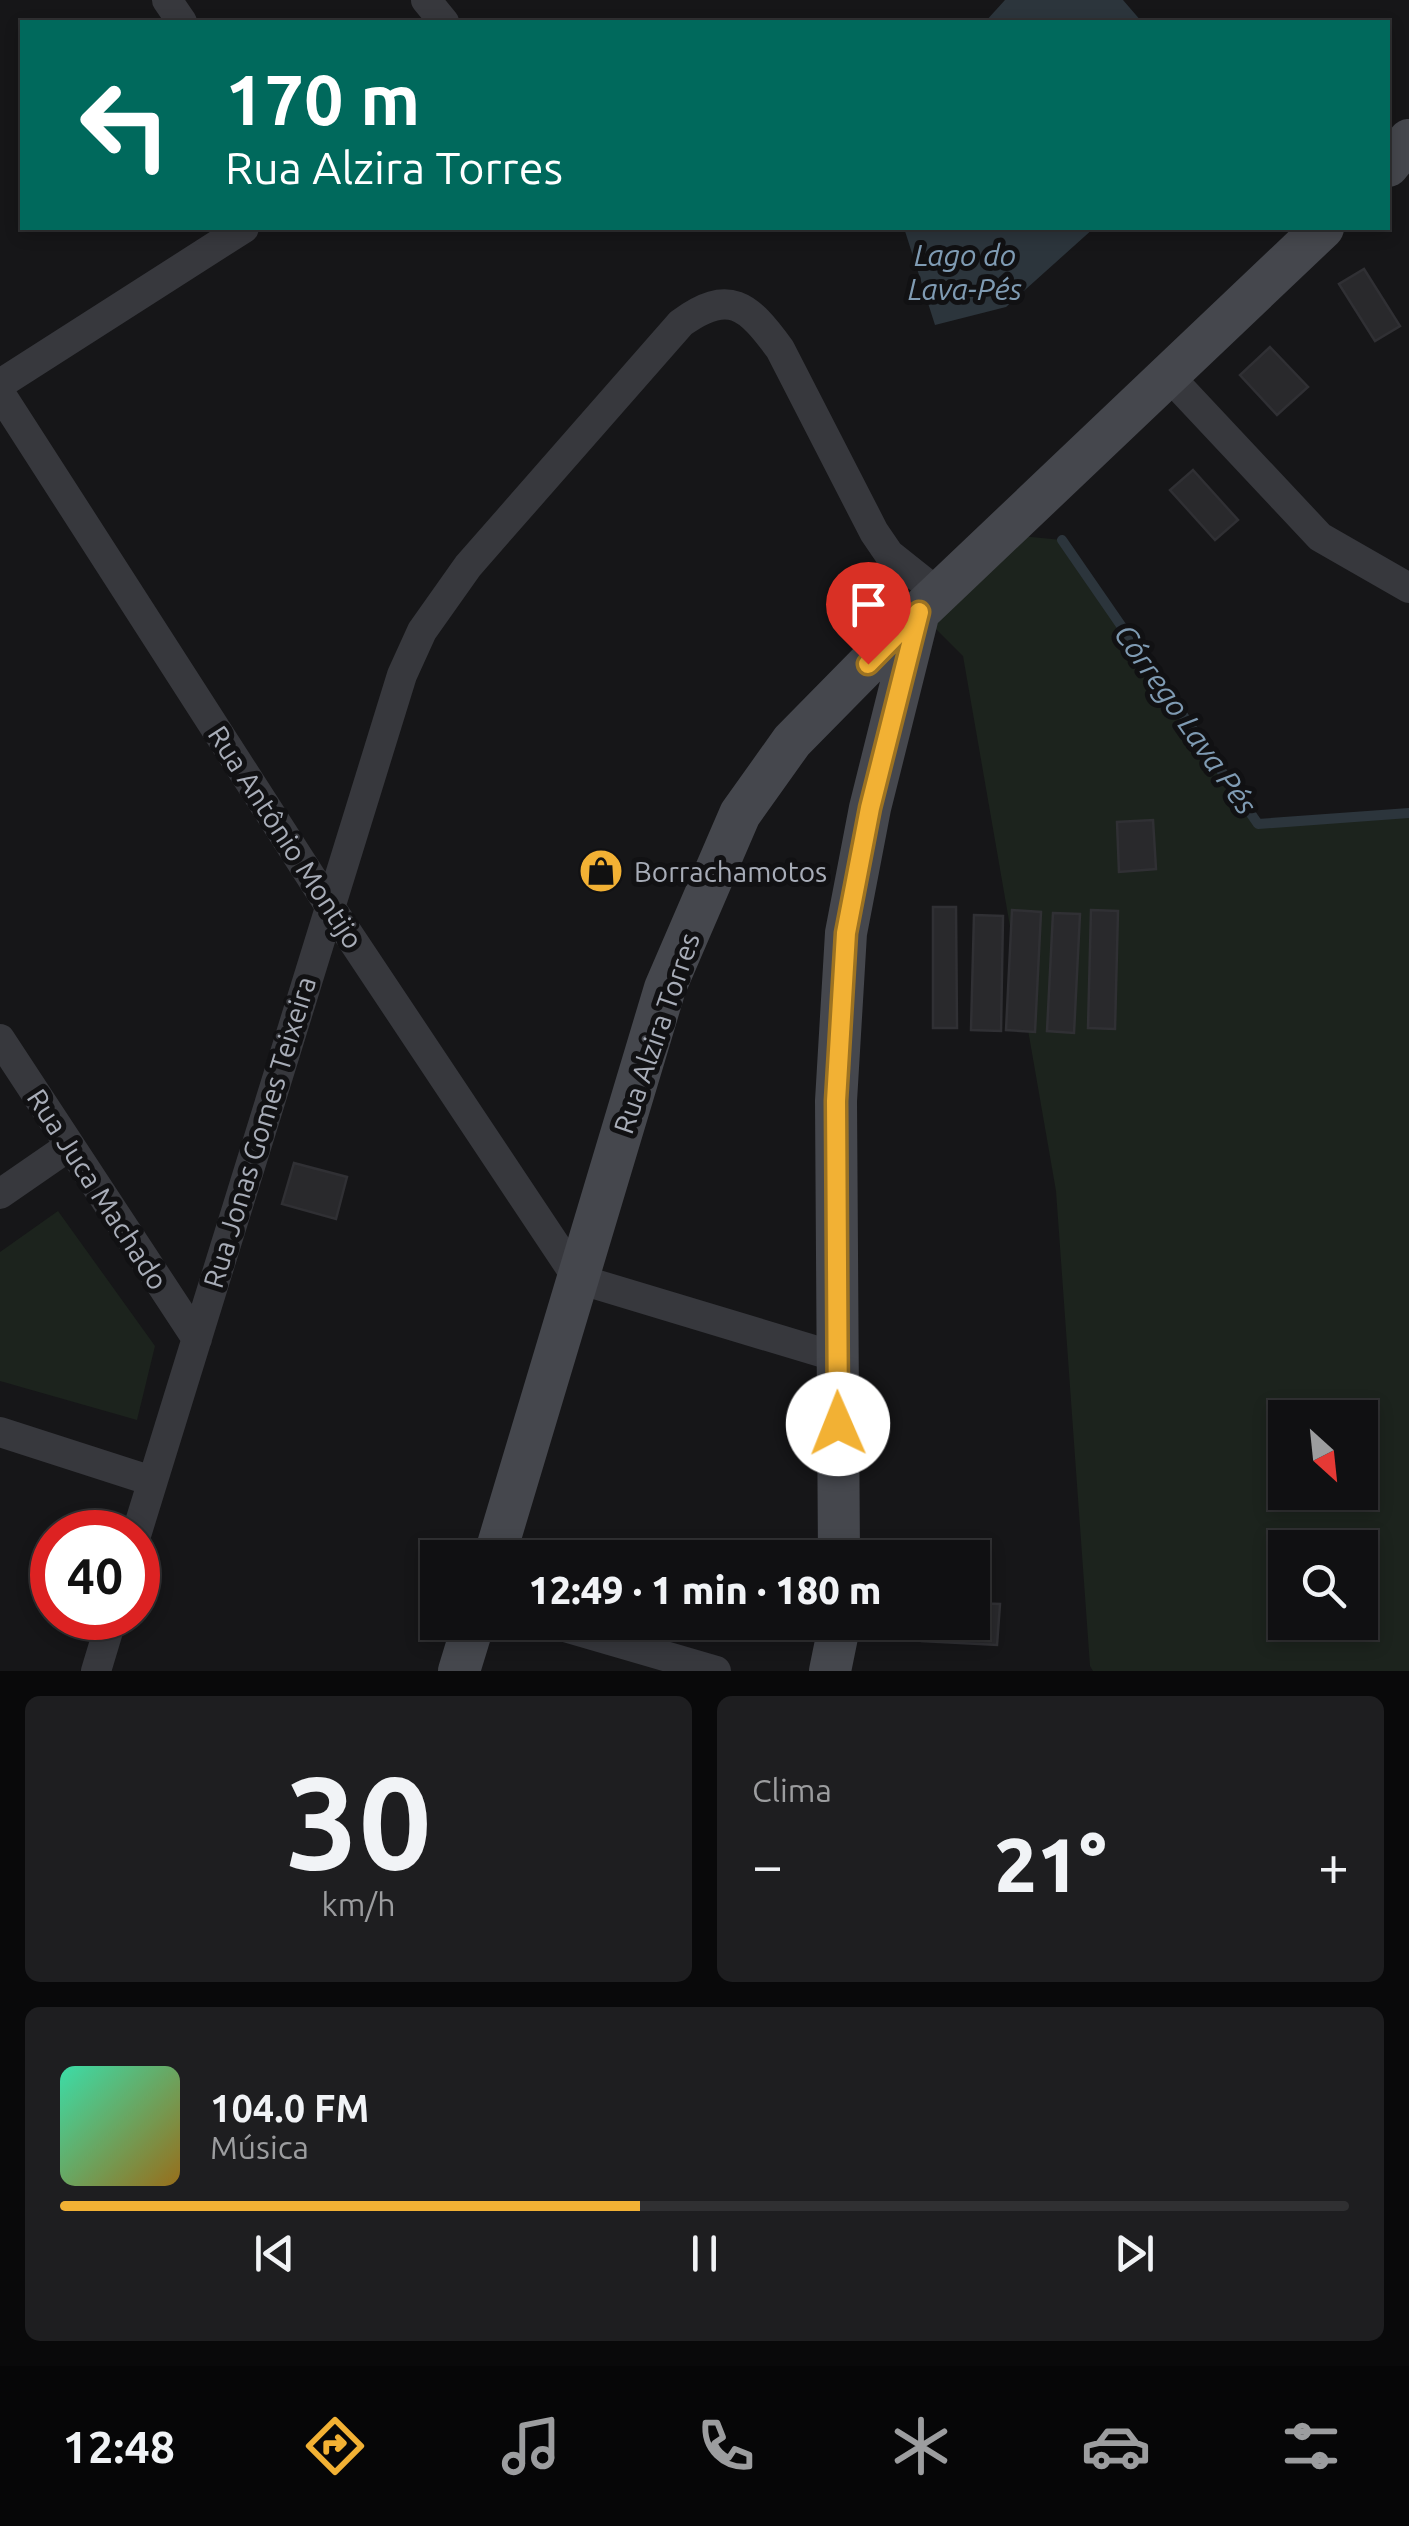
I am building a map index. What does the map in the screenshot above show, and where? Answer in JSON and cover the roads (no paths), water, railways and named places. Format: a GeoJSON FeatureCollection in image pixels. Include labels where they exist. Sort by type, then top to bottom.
{"type":"FeatureCollection","features":[{"type":"Feature","properties":{"kind":"main road"},"geometry":{"type":"LineString","coordinates":[[1390,164],[1409,140]]}},
{"type":"Feature","properties":{"kind":"main road","name":"Rua Alzira Torres"},"geometry":{"type":"LineString","coordinates":[[499,1540],[665,988],[740,814],[792,741],[929,603],[1321,230]]}},
{"type":"Feature","properties":{"kind":"main road"},"geometry":{"type":"LineString","coordinates":[[839,1540],[836,1101],[846,933],[870,808],[929,603]]}},
{"type":"Feature","properties":{"kind":"main road"},"geometry":{"type":"LineString","coordinates":[[459,1671],[468,1640]]}},
{"type":"Feature","properties":{"kind":"street"},"geometry":{"type":"LineString","coordinates":[[426,0],[442,20]]}},
{"type":"Feature","properties":{"kind":"street"},"geometry":{"type":"LineString","coordinates":[[0,384],[241,230]]}},
{"type":"Feature","properties":{"kind":"street","name":"Rua Jonas Gomes Teixeira"},"geometry":{"type":"LineString","coordinates":[[144,1510],[402,675],[422,631],[468,566],[681,323],[703,307],[723,302],[744,308],[764,327],[780,349],[874,532],[929,603]]}},
{"type":"Feature","properties":{"kind":"street"},"geometry":{"type":"LineString","coordinates":[[1168,375],[1320,537],[1409,588]]}},
{"type":"Feature","properties":{"kind":"street","name":"Rua Antônio Montijo"},"geometry":{"type":"LineString","coordinates":[[0,393],[328,904],[578,1279]]}},
{"type":"Feature","properties":{"kind":"street","name":"Rua Juca Machado"},"geometry":{"type":"LineString","coordinates":[[0,1039],[197,1339]]}},
{"type":"Feature","properties":{"kind":"street"},"geometry":{"type":"LineString","coordinates":[[0,1194],[68,1147]]}},
{"type":"Feature","properties":{"kind":"street"},"geometry":{"type":"LineString","coordinates":[[578,1279],[837,1357]]}},
{"type":"Feature","properties":{"kind":"street"},"geometry":{"type":"LineString","coordinates":[[0,1432],[152,1482]]}},
{"type":"Feature","properties":{"kind":"street"},"geometry":{"type":"LineString","coordinates":[[96,1671],[105,1640]]}},
{"type":"Feature","properties":{"kind":"street"},"geometry":{"type":"LineString","coordinates":[[610,1640],[716,1671]]}},
{"type":"Feature","properties":{"kind":"water"},"geometry":{"type":"Polygon","coordinates":[[[1005,0],[1123,0],[1140,20],[987,20],[1005,0]]]}},
{"type":"Feature","properties":{"kind":"water","name":"Lago do Lava-Pés"},"geometry":{"type":"Polygon","coordinates":[[[905,230],[1092,230],[1006,307],[935,325],[905,230]]]}},
{"type":"Feature","properties":{"kind":"waterway","name":"Córrego Lava Pés"},"geometry":{"type":"LineString","coordinates":[[1062,540],[1258,824],[1409,813]]}},
{"type":"Feature","properties":{"kind":"place","name":"Borrachamotos"},"geometry":{"type":"Point","coordinates":[601,871]}}]}
